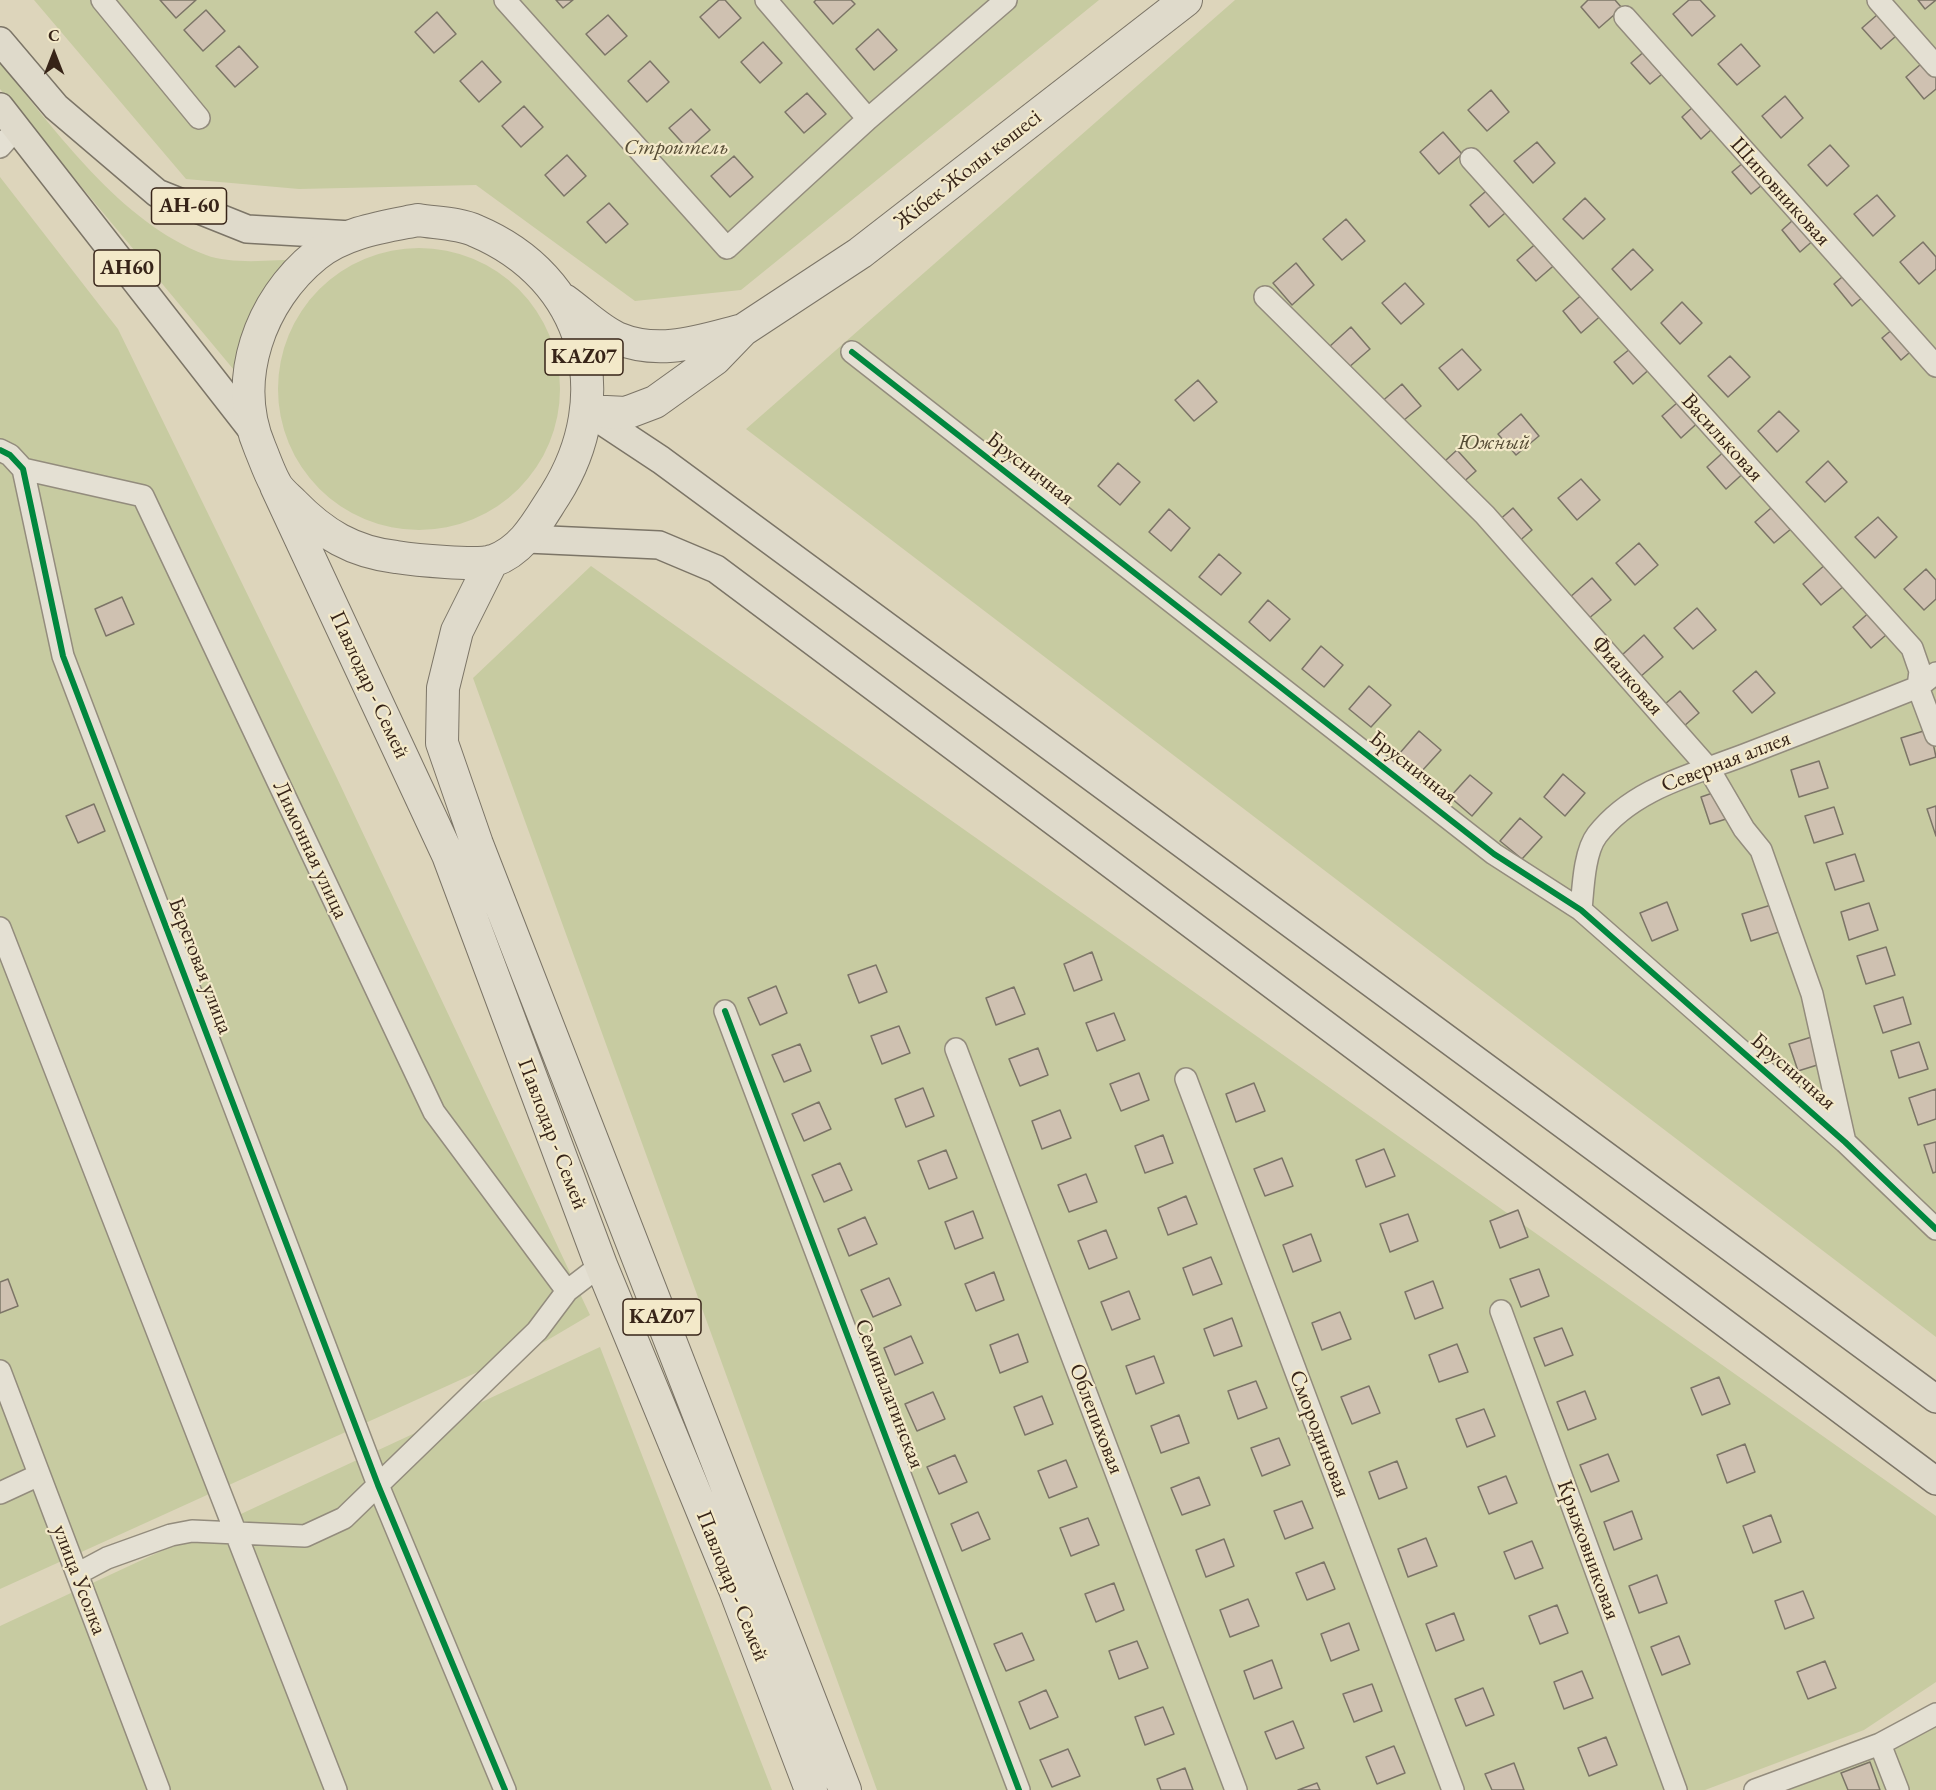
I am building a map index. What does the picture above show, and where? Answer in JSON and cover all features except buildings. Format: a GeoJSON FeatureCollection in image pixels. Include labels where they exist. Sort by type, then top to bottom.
{"type":"FeatureCollection","features":[{"type":"Feature","properties":{"kind":"highway","name":"Жібек Жолы көшесі"},"geometry":{"type":"LineString","coordinates":[[587,411],[626,413],[655,402],[716,359],[743,330],[860,253],[1186,0]]}},
{"type":"Feature","properties":{"kind":"highway","name":"KAZ07"},"geometry":{"type":"LineString","coordinates":[[418,220],[474,230],[524,257],[563,299],[584,347],[587,411],[582,441],[564,481],[527,539],[492,561],[429,561],[370,554],[317,528],[276,486],[252,430],[248,381],[258,332],[282,289],[317,254],[352,235],[372,228],[418,220]]}},
{"type":"Feature","properties":{"kind":"highway","name":"Жібек Жолы көшесі"},"geometry":{"type":"LineString","coordinates":[[563,299],[615,338],[649,347],[670,348],[743,330]]}},
{"type":"Feature","properties":{"kind":"highway","name":"Павлодар - Семей"},"geometry":{"type":"LineString","coordinates":[[276,486],[448,855],[601,1265],[731,1579],[812,1790]]}},
{"type":"Feature","properties":{"kind":"highway","name":"Павлодар - Семей"},"geometry":{"type":"LineString","coordinates":[[492,561],[457,631],[442,688],[442,743],[481,855],[845,1790]]}},
{"type":"Feature","properties":{"kind":"main road","name":"АН-60"},"geometry":{"type":"LineString","coordinates":[[0,41],[56,107],[157,193],[248,230],[352,235]]}},
{"type":"Feature","properties":{"kind":"main road","name":"АН60"},"geometry":{"type":"LineString","coordinates":[[0,107],[9,137],[252,430]]}},
{"type":"Feature","properties":{"kind":"main road"},"geometry":{"type":"LineString","coordinates":[[587,411],[661,460],[1936,1399]]}},
{"type":"Feature","properties":{"kind":"main road"},"geometry":{"type":"LineString","coordinates":[[527,539],[659,545],[716,569],[1936,1481]]}},
{"type":"Feature","properties":{"kind":"street"},"geometry":{"type":"LineString","coordinates":[[102,0],[199,117]]}},
{"type":"Feature","properties":{"kind":"street"},"geometry":{"type":"LineString","coordinates":[[505,0],[727,248],[868,118],[1006,0]]}},
{"type":"Feature","properties":{"kind":"street"},"geometry":{"type":"LineString","coordinates":[[766,0],[868,118]]}},
{"type":"Feature","properties":{"kind":"street"},"geometry":{"type":"LineString","coordinates":[[1878,0],[1936,66]]}},
{"type":"Feature","properties":{"kind":"street","name":"Шиповниковая"},"geometry":{"type":"LineString","coordinates":[[1624,17],[1936,366]]}},
{"type":"Feature","properties":{"kind":"street","name":"Васильковая"},"geometry":{"type":"LineString","coordinates":[[1471,159],[1912,648],[1920,671],[1918,687],[1936,735]]}},
{"type":"Feature","properties":{"kind":"street","name":"Фиалковая"},"geometry":{"type":"LineString","coordinates":[[1264,297],[1485,515],[1708,769],[1744,830],[1761,850],[1812,994],[1845,1142]]}},
{"type":"Feature","properties":{"kind":"street","name":"Брусничная"},"geometry":{"type":"LineString","coordinates":[[852,352],[1494,854],[1581,910],[1845,1142],[1936,1229]]}},
{"type":"Feature","properties":{"kind":"street","name":"Лимонная улица"},"geometry":{"type":"LineString","coordinates":[[11,458],[143,496],[434,1112],[567,1291]]}},
{"type":"Feature","properties":{"kind":"street","name":"Береговая улица"},"geometry":{"type":"LineString","coordinates":[[11,458],[63,656],[378,1485],[505,1790]]}},
{"type":"Feature","properties":{"kind":"street","name":"Северная аллея"},"geometry":{"type":"LineString","coordinates":[[1581,910],[1584,872],[1595,837],[1617,812],[1661,784],[1708,769],[1918,687],[1936,673]]}},
{"type":"Feature","properties":{"kind":"street"},"geometry":{"type":"LineString","coordinates":[[0,928],[336,1790]]}},
{"type":"Feature","properties":{"kind":"street","name":"Семипалатинская"},"geometry":{"type":"LineString","coordinates":[[725,1011],[1019,1790]]}},
{"type":"Feature","properties":{"kind":"street","name":"Облепиховая"},"geometry":{"type":"LineString","coordinates":[[956,1048],[1236,1790]]}},
{"type":"Feature","properties":{"kind":"street","name":"Смородиновая"},"geometry":{"type":"LineString","coordinates":[[1186,1079],[1453,1790]]}},
{"type":"Feature","properties":{"kind":"street"},"geometry":{"type":"LineString","coordinates":[[77,1574],[107,1558],[171,1535],[192,1531],[305,1536],[344,1518],[537,1330],[567,1291],[601,1265]]}},
{"type":"Feature","properties":{"kind":"street","name":"Крыжовниковая"},"geometry":{"type":"LineString","coordinates":[[1501,1311],[1676,1790]]}},
{"type":"Feature","properties":{"kind":"street","name":"улица Усолка"},"geometry":{"type":"LineString","coordinates":[[0,1371],[159,1790]]}},
{"type":"Feature","properties":{"kind":"street"},"geometry":{"type":"LineString","coordinates":[[0,1492],[39,1475]]}},
{"type":"Feature","properties":{"kind":"street"},"geometry":{"type":"LineString","coordinates":[[1755,1790],[1880,1744],[1936,1714]]}},
{"type":"Feature","properties":{"kind":"street"},"geometry":{"type":"LineString","coordinates":[[1880,1744],[1898,1790]]}},
{"type":"Feature","properties":{"kind":"green space","name":"Строитель"},"geometry":{"type":"Polygon","coordinates":[[[34,0],[1099,0],[741,290],[635,301],[476,185],[299,189],[186,179],[34,0]]]}},
{"type":"Feature","properties":{"kind":"green space","name":"Южный"},"geometry":{"type":"Polygon","coordinates":[[[1235,0],[1936,0],[1936,1337],[746,429],[1235,0]]]}},
{"type":"Feature","properties":{"kind":"green space"},"geometry":{"type":"Polygon","coordinates":[[[0,63],[92,172],[146,221],[175,240],[206,255],[228,260],[302,259],[239,376],[0,89],[0,63]]]}},
{"type":"Feature","properties":{"kind":"green space"},"geometry":{"type":"Polygon","coordinates":[[[0,177],[118,329],[336,776],[590,1315],[546,1341],[0,1589],[0,177]]]}},
{"type":"Feature","properties":{"kind":"green space"},"geometry":{"type":"Polygon","coordinates":[[[419,248],[447,251],[473,259],[497,272],[519,289],[536,311],[549,335],[557,361],[560,389],[557,417],[549,443],[536,467],[519,489],[497,506],[473,519],[447,527],[419,530],[391,527],[365,519],[341,506],[319,489],[302,467],[289,443],[281,417],[278,389],[281,361],[289,335],[302,311],[319,289],[341,272],[365,259],[391,251],[419,248]]]}},
{"type":"Feature","properties":{"kind":"green space"},"geometry":{"type":"Polygon","coordinates":[[[591,566],[1936,1516],[1936,1682],[1864,1730],[1705,1790],[877,1790],[473,678],[591,566]]]}},
{"type":"Feature","properties":{"kind":"green space"},"geometry":{"type":"Polygon","coordinates":[[[600,1347],[772,1790],[0,1790],[0,1626],[600,1347]]]}},
{"type":"Feature","properties":{"kind":"green space"},"geometry":{"type":"Polygon","coordinates":[[[1936,1723],[1936,1790],[1756,1790],[1936,1723]]]}},
{"type":"Feature","properties":{"kind":"cycle path"},"geometry":{"type":"LineString","coordinates":[[852,352],[1494,854],[1581,910],[1845,1142],[1936,1229]]}},
{"type":"Feature","properties":{"kind":"cycle path"},"geometry":{"type":"LineString","coordinates":[[0,450],[10,455],[23,469],[63,656],[378,1485],[505,1790]]}},
{"type":"Feature","properties":{"kind":"cycle path"},"geometry":{"type":"LineString","coordinates":[[725,1011],[1019,1790]]}}]}
